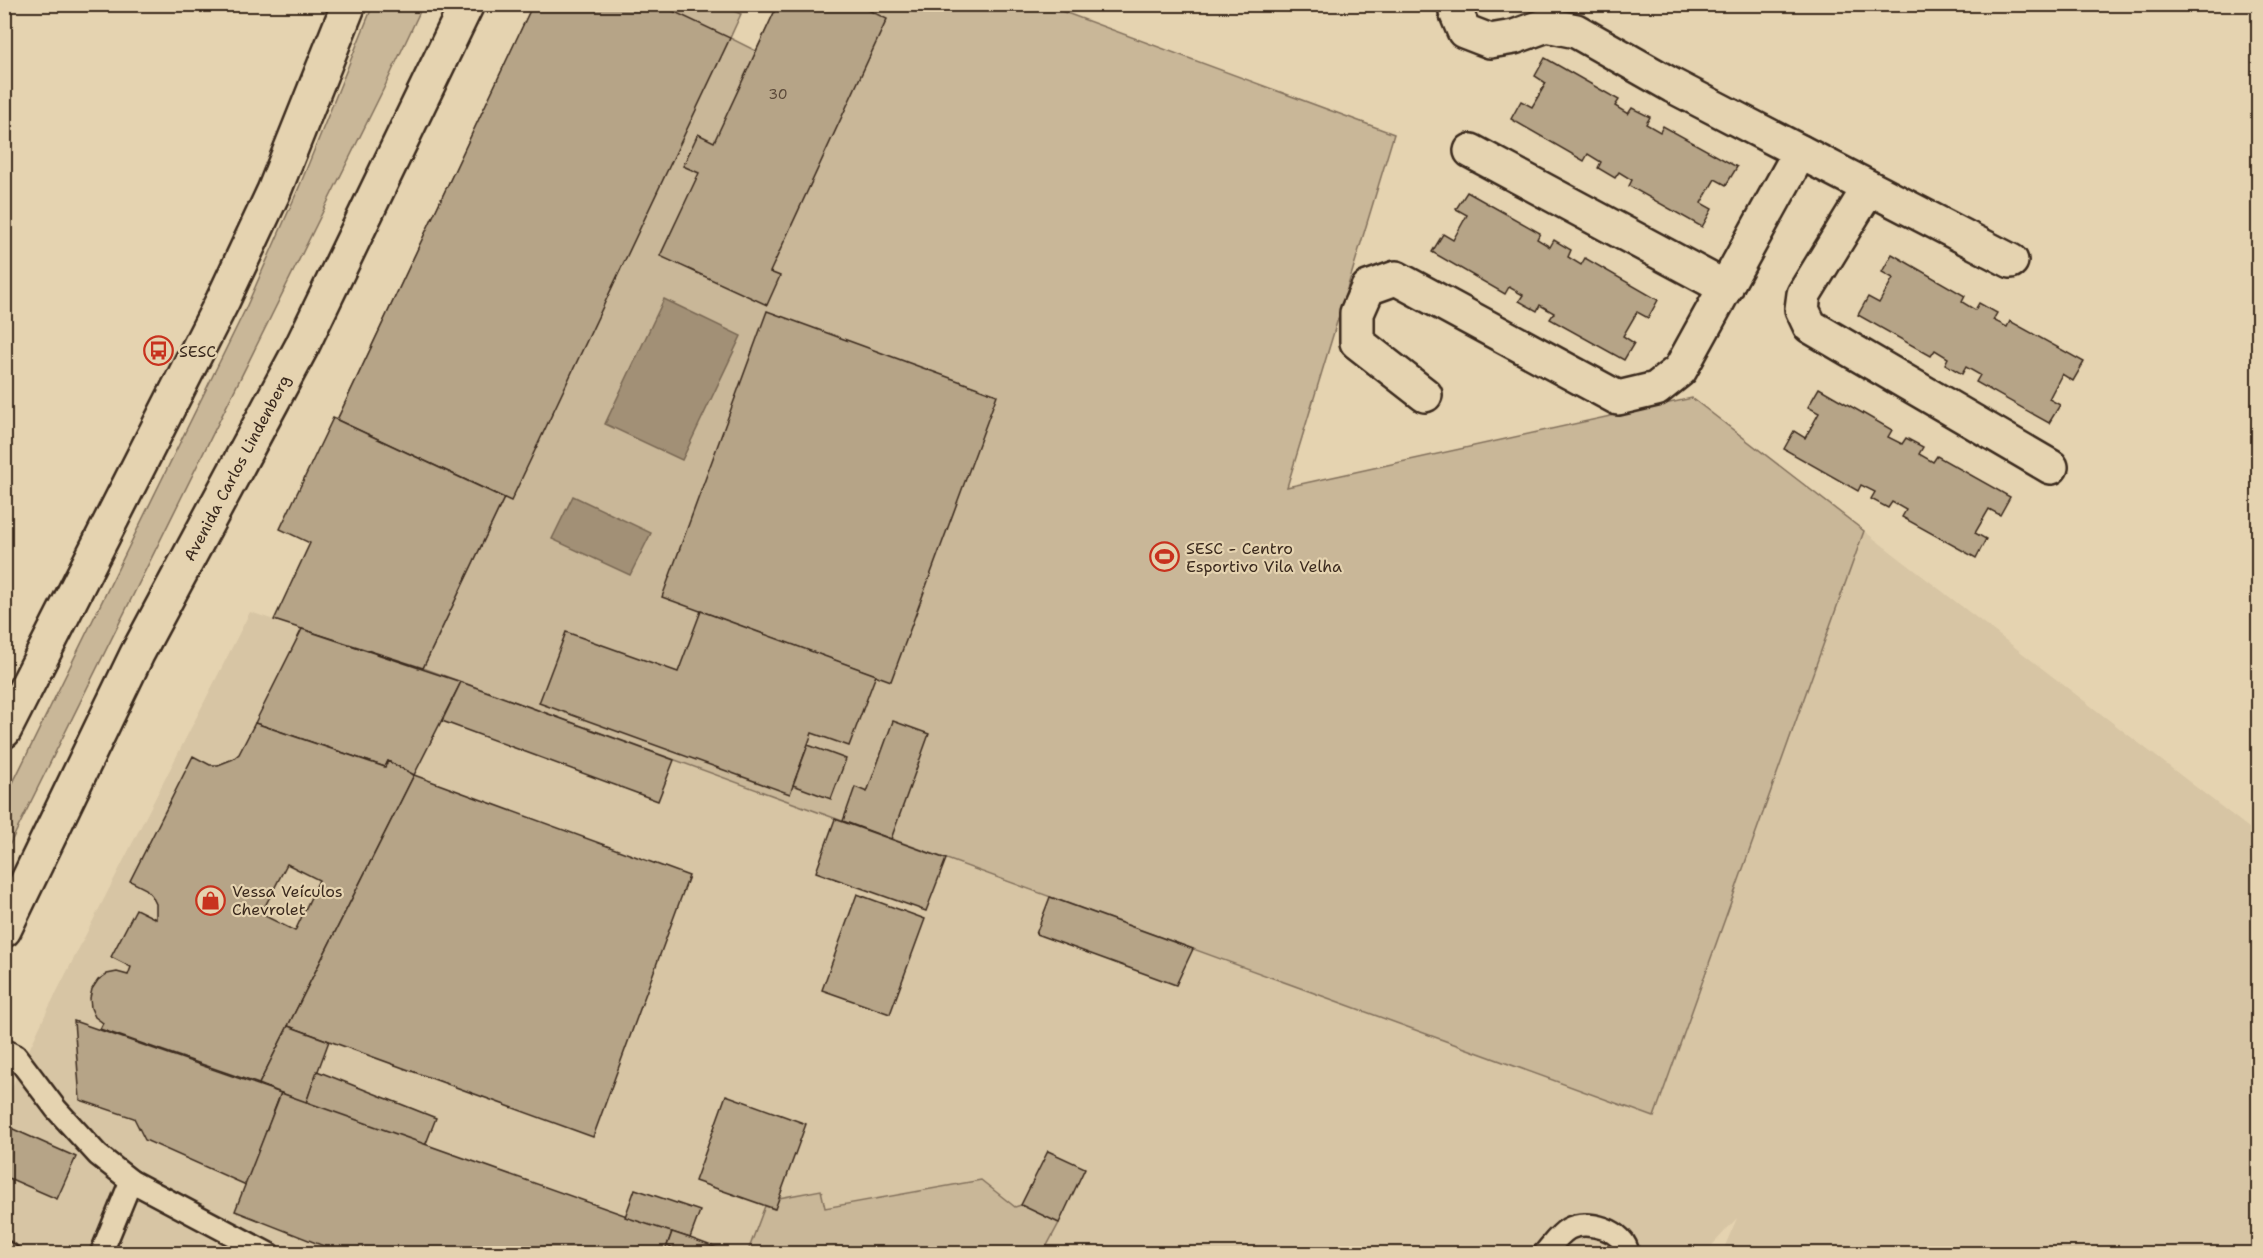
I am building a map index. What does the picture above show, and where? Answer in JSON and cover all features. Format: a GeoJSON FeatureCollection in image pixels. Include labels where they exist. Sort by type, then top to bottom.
{"type":"FeatureCollection","features":[{"type":"Feature","properties":{"kind":"street","name":"Avenida Carlos Lindenberg"},"geometry":{"type":"LineString","coordinates":[[4,930],[137,654],[302,346],[467,4]]}},
{"type":"Feature","properties":{"kind":"street"},"geometry":{"type":"LineString","coordinates":[[1458,4],[1456,12],[1464,31],[1490,41],[1514,37],[1547,24],[1576,31],[1674,86],[2011,261]]}},
{"type":"Feature","properties":{"kind":"street"},"geometry":{"type":"LineString","coordinates":[[4,731],[223,300],[274,191],[347,6]]}},
{"type":"Feature","properties":{"kind":"street"},"geometry":{"type":"LineString","coordinates":[[1471,151],[1726,288]]}},
{"type":"Feature","properties":{"kind":"street"},"geometry":{"type":"LineString","coordinates":[[1425,395],[1356,342],[1357,313],[1368,288],[1396,278],[1618,398],[1656,389],[1680,370],[1800,152]]}},
{"type":"Feature","properties":{"kind":"street"},"geometry":{"type":"LineString","coordinates":[[1869,188],[1804,294],[1802,309],[1810,326],[2051,467]]}},
{"type":"Feature","properties":{"kind":"lane"},"geometry":{"type":"LineString","coordinates":[[4,1050],[16,1056],[56,1109],[98,1155],[131,1181],[269,1254]]}},
{"type":"Feature","properties":{"kind":"lane"},"geometry":{"type":"LineString","coordinates":[[101,1254],[131,1181]]}},
{"type":"Feature","properties":{"kind":"lane"},"geometry":{"type":"LineString","coordinates":[[1544,1254],[1568,1229],[1586,1225],[1614,1232],[1627,1248],[1628,1254]]}},
{"type":"Feature","properties":{"kind":"shaded area","name":"SESC - Centro Esportivo Vila Velha"},"geometry":{"type":"Polygon","coordinates":[[[870,4],[1045,5],[1394,134],[1287,487],[1692,398],[1864,531],[1654,1117],[423,668],[504,498],[337,420],[533,5],[719,5],[741,14],[730,38],[756,51],[778,5],[816,5],[825,9],[827,5],[867,10],[870,4]]]}},
{"type":"Feature","properties":{"kind":"shaded area"},"geometry":{"type":"Polygon","coordinates":[[[373,5],[423,5],[5,854],[5,799],[245,310],[300,185],[373,5]]]}},
{"type":"Feature","properties":{"kind":"shaded area"},"geometry":{"type":"Polygon","coordinates":[[[664,299],[741,336],[682,460],[605,424],[664,299]]]}},
{"type":"Feature","properties":{"kind":"shaded area"},"geometry":{"type":"Polygon","coordinates":[[[573,496],[651,533],[630,575],[552,539],[573,496]]]}},
{"type":"Feature","properties":{"kind":"shaded area"},"geometry":{"type":"Polygon","coordinates":[[[1864,531],[2258,835],[2258,1253],[1722,1253],[1737,1218],[1704,1254],[5,1254],[5,1102],[47,1011],[250,612],[461,682],[1653,1117],[1864,531]]]}},
{"type":"Feature","properties":{"kind":"shaded area"},"geometry":{"type":"Polygon","coordinates":[[[981,1180],[1015,1207],[1021,1205],[1059,1223],[1043,1253],[747,1254],[765,1206],[774,1209],[779,1198],[821,1190],[825,1208],[981,1180]]]}},
{"type":"Feature","properties":{"kind":"building"},"geometry":{"type":"Polygon","coordinates":[[[533,4],[658,4],[730,38],[511,501],[337,420],[533,4]]]}},
{"type":"Feature","properties":{"kind":"building"},"geometry":{"type":"Polygon","coordinates":[[[778,4],[816,4],[825,9],[827,4],[856,4],[887,19],[770,272],[780,276],[767,305],[660,256],[699,173],[683,166],[698,134],[714,142],[778,4]]]}},
{"type":"Feature","properties":{"kind":"building"},"geometry":{"type":"Polygon","coordinates":[[[1545,58],[1619,100],[1615,106],[1628,114],[1632,108],[1650,117],[1646,124],[1660,132],[1663,126],[1737,167],[1726,185],[1715,179],[1701,203],[1712,209],[1702,227],[1629,186],[1632,180],[1619,172],[1615,178],[1598,168],[1601,162],[1588,154],[1584,161],[1511,119],[1521,101],[1532,107],[1546,83],[1535,76],[1545,58]]]}},
{"type":"Feature","properties":{"kind":"building"},"geometry":{"type":"Polygon","coordinates":[[[1467,192],[1540,233],[1537,239],[1550,247],[1554,240],[1571,250],[1568,257],[1581,265],[1585,258],[1658,300],[1648,318],[1637,312],[1623,336],[1634,343],[1624,360],[1550,319],[1554,313],[1540,305],[1537,311],[1519,301],[1523,295],[1509,287],[1505,294],[1432,252],[1443,234],[1453,240],[1467,215],[1456,209],[1467,192]]]}},
{"type":"Feature","properties":{"kind":"building"},"geometry":{"type":"Polygon","coordinates":[[[1892,254],[1965,296],[1962,302],[1975,310],[1979,303],[1997,313],[1993,320],[2007,327],[2010,321],[2084,362],[2073,381],[2062,374],[2049,399],[2060,405],[2049,423],[1976,382],[1980,375],[1966,367],[1962,374],[1945,364],[1948,358],[1935,350],[1931,356],[1858,315],[1868,297],[1879,303],[1893,278],[1882,272],[1892,254]]]}},
{"type":"Feature","properties":{"kind":"building"},"geometry":{"type":"Polygon","coordinates":[[[767,311],[997,395],[891,681],[662,597],[767,311]]]}},
{"type":"Feature","properties":{"kind":"building"},"geometry":{"type":"Polygon","coordinates":[[[1819,388],[1892,430],[1888,437],[1902,444],[1906,438],[1923,447],[1919,454],[1933,462],[1937,456],[2010,497],[2000,515],[1989,509],[1975,533],[1986,539],[1976,558],[1902,517],[1906,510],[1892,502],[1888,508],[1871,499],[1875,492],[1861,485],[1858,491],[1784,449],[1794,431],[1805,438],[1819,413],[1808,407],[1819,388]]]}},
{"type":"Feature","properties":{"kind":"building"},"geometry":{"type":"Polygon","coordinates":[[[333,418],[504,498],[423,668],[274,620],[310,543],[280,529],[333,418]]]}},
{"type":"Feature","properties":{"kind":"building"},"geometry":{"type":"Polygon","coordinates":[[[701,611],[876,675],[849,746],[812,733],[790,794],[539,703],[566,632],[678,672],[701,611]]]}},
{"type":"Feature","properties":{"kind":"building"},"geometry":{"type":"Polygon","coordinates":[[[302,629],[461,682],[414,775],[388,761],[385,767],[255,723],[302,629]]]}},
{"type":"Feature","properties":{"kind":"building"},"geometry":{"type":"Polygon","coordinates":[[[461,682],[674,760],[658,801],[442,721],[461,682]]]}},
{"type":"Feature","properties":{"kind":"building"},"geometry":{"type":"Polygon","coordinates":[[[893,721],[929,734],[891,839],[843,821],[855,787],[867,792],[893,721]]]}},
{"type":"Feature","properties":{"kind":"building","name":"Vessa Veículos Chevrolet"},"geometry":{"type":"Polygon","coordinates":[[[255,723],[385,767],[388,761],[414,775],[259,1084],[100,1029],[103,1023],[95,1017],[90,998],[92,989],[98,980],[107,974],[117,972],[128,975],[131,967],[111,957],[136,909],[156,919],[156,904],[152,896],[146,889],[130,881],[193,756],[210,765],[218,765],[239,754],[255,723]],[[287,864],[261,914],[295,931],[319,880],[287,864]]]}},
{"type":"Feature","properties":{"kind":"building"},"geometry":{"type":"Polygon","coordinates":[[[808,745],[846,759],[831,799],[793,785],[808,745]]]}},
{"type":"Feature","properties":{"kind":"building"},"geometry":{"type":"Polygon","coordinates":[[[414,775],[689,876],[593,1137],[288,1026],[414,775]]]}},
{"type":"Feature","properties":{"kind":"building"},"geometry":{"type":"Polygon","coordinates":[[[835,819],[946,859],[926,911],[816,872],[835,819]]]}},
{"type":"Feature","properties":{"kind":"building"},"geometry":{"type":"Polygon","coordinates":[[[857,894],[925,919],[890,1014],[822,990],[857,894]]]}},
{"type":"Feature","properties":{"kind":"building"},"geometry":{"type":"Polygon","coordinates":[[[1050,897],[1193,949],[1176,985],[1036,934],[1050,897]]]}},
{"type":"Feature","properties":{"kind":"building"},"geometry":{"type":"Polygon","coordinates":[[[74,1021],[281,1093],[246,1185],[145,1140],[134,1118],[80,1100],[74,1021]]]}},
{"type":"Feature","properties":{"kind":"building"},"geometry":{"type":"Polygon","coordinates":[[[288,1026],[329,1041],[306,1103],[259,1084],[288,1026]]]}},
{"type":"Feature","properties":{"kind":"building"},"geometry":{"type":"Polygon","coordinates":[[[317,1071],[436,1118],[425,1146],[306,1103],[317,1071]]]}},
{"type":"Feature","properties":{"kind":"building"},"geometry":{"type":"Polygon","coordinates":[[[281,1093],[672,1232],[664,1254],[344,1254],[235,1211],[281,1093]]]}},
{"type":"Feature","properties":{"kind":"building"},"geometry":{"type":"Polygon","coordinates":[[[726,1095],[806,1124],[775,1209],[695,1181],[726,1095]]]}},
{"type":"Feature","properties":{"kind":"building"},"geometry":{"type":"Polygon","coordinates":[[[4,1125],[76,1157],[57,1199],[4,1176],[4,1125]]]}},
{"type":"Feature","properties":{"kind":"building"},"geometry":{"type":"Polygon","coordinates":[[[1048,1151],[1085,1168],[1059,1223],[1021,1205],[1048,1151]]]}},
{"type":"Feature","properties":{"kind":"building"},"geometry":{"type":"Polygon","coordinates":[[[635,1189],[700,1211],[690,1238],[625,1217],[635,1189]]]}},
{"type":"Feature","properties":{"kind":"building"},"geometry":{"type":"Polygon","coordinates":[[[672,1232],[733,1254],[688,1254],[667,1246],[672,1232]]]}},
{"type":"Feature","properties":{"kind":"place","name":"SESC"},"geometry":{"type":"Point","coordinates":[158,351]}},
{"type":"Feature","properties":{"kind":"place","name":"SESC - Centro Esportivo Vila Velha"},"geometry":{"type":"Point","coordinates":[1165,557]}},
{"type":"Feature","properties":{"kind":"place","name":"Vessa Veículos Chevrolet"},"geometry":{"type":"Point","coordinates":[211,900]}}]}
